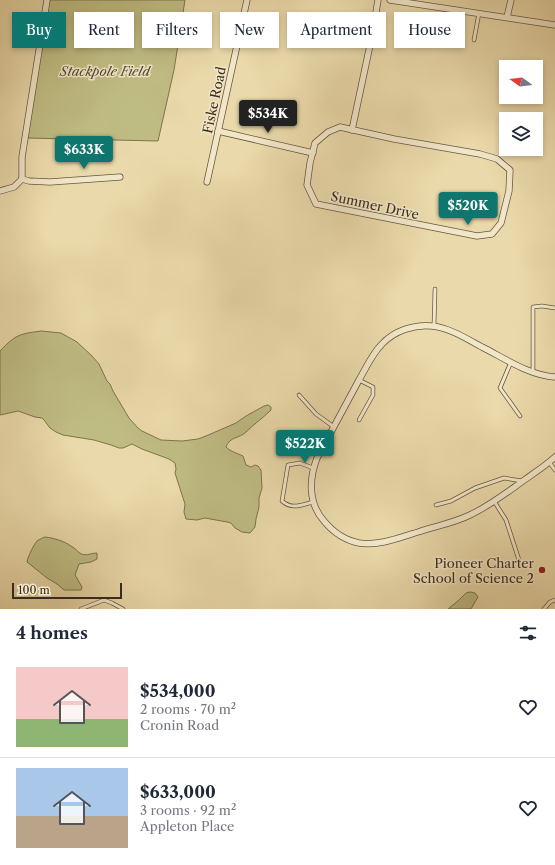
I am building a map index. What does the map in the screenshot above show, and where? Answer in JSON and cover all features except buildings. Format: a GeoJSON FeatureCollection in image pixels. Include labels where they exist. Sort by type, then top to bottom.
{"type":"FeatureCollection","features":[{"type":"Feature","properties":{"kind":"street"},"geometry":{"type":"LineString","coordinates":[[0,191],[14,187],[22,179],[22,157],[46,0]]}},
{"type":"Feature","properties":{"kind":"street","name":"Fiske Road"},"geometry":{"type":"LineString","coordinates":[[207,182],[247,0]]}},
{"type":"Feature","properties":{"kind":"street"},"geometry":{"type":"LineString","coordinates":[[352,130],[378,0]]}},
{"type":"Feature","properties":{"kind":"street"},"geometry":{"type":"LineString","coordinates":[[390,0],[420,2],[555,25]]}},
{"type":"Feature","properties":{"kind":"street"},"geometry":{"type":"LineString","coordinates":[[507,18],[511,0]]}},
{"type":"Feature","properties":{"kind":"street","name":"Summer Drive"},"geometry":{"type":"LineString","coordinates":[[340,128],[352,130],[480,154],[497,159],[510,170],[509,191],[501,223],[492,234],[477,236],[316,204],[308,185],[310,163],[315,143],[328,132],[340,128]]}},
{"type":"Feature","properties":{"kind":"street"},"geometry":{"type":"LineString","coordinates":[[218,131],[313,153]]}},
{"type":"Feature","properties":{"kind":"street"},"geometry":{"type":"LineString","coordinates":[[22,179],[29,181],[50,182],[120,177]]}},
{"type":"Feature","properties":{"kind":"street"},"geometry":{"type":"LineString","coordinates":[[555,377],[533,372],[457,334],[434,326],[426,325],[397,333],[382,344],[376,352],[359,380],[317,458],[313,468],[311,485],[313,502],[320,517],[341,537],[357,543],[365,544],[383,542],[469,516],[494,501],[555,457]]}},
{"type":"Feature","properties":{"kind":"lane"},"geometry":{"type":"LineString","coordinates":[[474,40],[478,13]]}},
{"type":"Feature","properties":{"kind":"lane"},"geometry":{"type":"LineString","coordinates":[[434,326],[435,289]]}},
{"type":"Feature","properties":{"kind":"lane"},"geometry":{"type":"LineString","coordinates":[[533,372],[533,307],[542,306],[555,308]]}},
{"type":"Feature","properties":{"kind":"lane"},"geometry":{"type":"LineString","coordinates":[[511,362],[500,388],[520,416]]}},
{"type":"Feature","properties":{"kind":"lane"},"geometry":{"type":"LineString","coordinates":[[359,380],[373,387],[373,395],[359,420]]}},
{"type":"Feature","properties":{"kind":"lane"},"geometry":{"type":"LineString","coordinates":[[299,395],[316,414],[334,427]]}},
{"type":"Feature","properties":{"kind":"lane"},"geometry":{"type":"LineString","coordinates":[[549,462],[555,470]]}},
{"type":"Feature","properties":{"kind":"lane"},"geometry":{"type":"LineString","coordinates":[[313,468],[300,463],[288,465],[282,501],[292,507],[313,502]]}},
{"type":"Feature","properties":{"kind":"lane"},"geometry":{"type":"LineString","coordinates":[[436,505],[451,501],[475,488],[504,478],[522,481]]}},
{"type":"Feature","properties":{"kind":"lane"},"geometry":{"type":"LineString","coordinates":[[494,501],[506,520],[519,560]]}},
{"type":"Feature","properties":{"kind":"lane"},"geometry":{"type":"LineString","coordinates":[[81,609],[104,600],[123,609]]}},
{"type":"Feature","properties":{"kind":"lane"},"geometry":{"type":"LineString","coordinates":[[544,609],[550,602],[555,600]]}},
{"type":"Feature","properties":{"kind":"green space","name":"Stackpole Field"},"geometry":{"type":"Polygon","coordinates":[[[49,0],[185,0],[183,12],[142,12],[142,48],[177,48],[158,141],[27,138],[41,48],[66,48],[66,12],[47,12],[49,0]]]}},
{"type":"Feature","properties":{"kind":"green space"},"geometry":{"type":"Polygon","coordinates":[[[41,331],[61,333],[77,342],[99,364],[107,381],[129,418],[142,431],[161,440],[182,441],[198,439],[236,423],[264,406],[268,405],[271,407],[271,410],[265,416],[243,434],[232,439],[226,447],[243,456],[246,465],[251,467],[255,465],[258,466],[261,470],[262,488],[259,498],[259,507],[255,527],[250,533],[242,532],[235,528],[231,523],[227,522],[205,518],[197,520],[186,519],[184,512],[185,504],[175,473],[175,463],[169,459],[132,444],[119,448],[94,440],[63,435],[50,428],[42,418],[18,411],[0,415],[0,351],[20,335],[41,331]]]}},
{"type":"Feature","properties":{"kind":"green space"},"geometry":{"type":"Polygon","coordinates":[[[45,537],[65,543],[83,555],[97,553],[97,559],[91,562],[79,564],[75,575],[82,587],[81,590],[64,590],[27,562],[36,542],[45,537]]]}},
{"type":"Feature","properties":{"kind":"green space"},"geometry":{"type":"Polygon","coordinates":[[[466,593],[475,593],[478,597],[471,609],[448,609],[466,593]]]}},
{"type":"Feature","properties":{"kind":"place","name":"Pioneer Charter School of Science 2"},"geometry":{"type":"Point","coordinates":[542,570]}}]}
